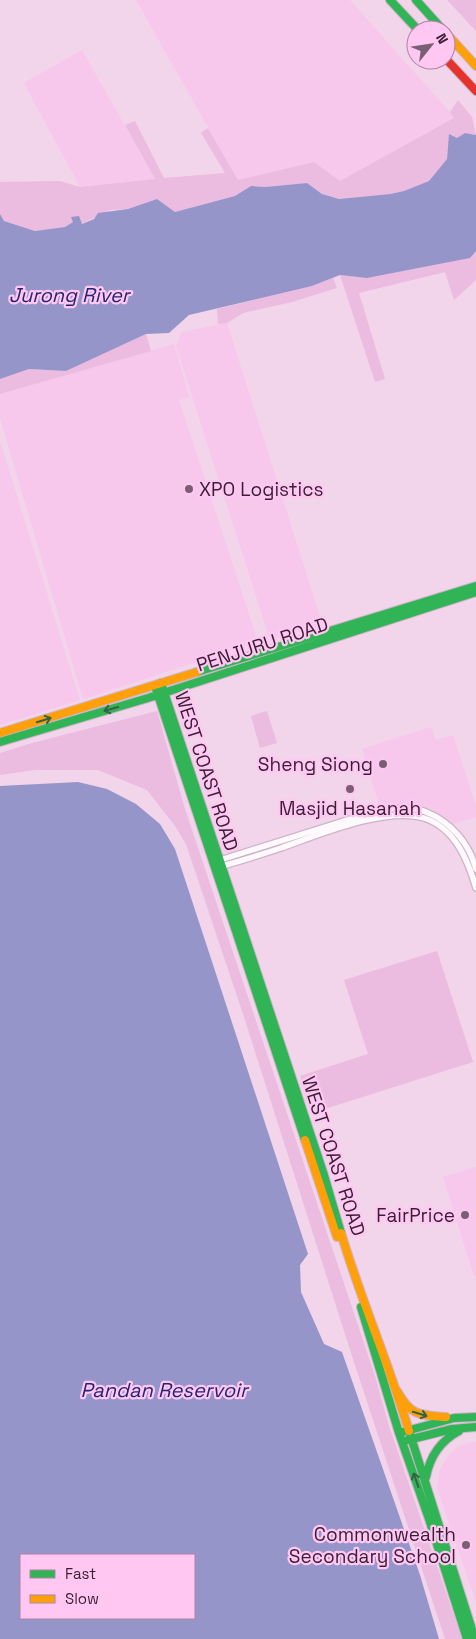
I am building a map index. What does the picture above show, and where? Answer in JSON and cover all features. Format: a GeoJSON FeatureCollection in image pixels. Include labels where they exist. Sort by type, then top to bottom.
{"type":"FeatureCollection","features":[{"type":"Feature","properties":{"kind":"main road"},"geometry":{"type":"LineString","coordinates":[[390,0],[409,20]]}},
{"type":"Feature","properties":{"kind":"main road"},"geometry":{"type":"LineString","coordinates":[[416,0],[435,20]]}},
{"type":"Feature","properties":{"kind":"main road"},"geometry":{"type":"LineString","coordinates":[[456,43],[476,66]]}},
{"type":"Feature","properties":{"kind":"main road"},"geometry":{"type":"LineString","coordinates":[[456,70],[476,91]]}},
{"type":"Feature","properties":{"kind":"main road","name":"PENJURU ROAD"},"geometry":{"type":"LineString","coordinates":[[0,742],[161,693],[446,598],[476,586]]}},
{"type":"Feature","properties":{"kind":"main road","name":"PENJURU ROAD"},"geometry":{"type":"LineString","coordinates":[[0,733],[446,598],[476,592]]}},
{"type":"Feature","properties":{"kind":"main road","name":"WEST COAST ROAD"},"geometry":{"type":"LineString","coordinates":[[158,685],[362,1307],[373,1350],[399,1433],[429,1519],[467,1639]]}},
{"type":"Feature","properties":{"kind":"main road","name":"WEST COAST ROAD"},"geometry":{"type":"LineString","coordinates":[[217,864],[323,1172],[351,1265],[397,1391],[475,1639]]}},
{"type":"Feature","properties":{"kind":"main road"},"geometry":{"type":"LineString","coordinates":[[397,1391],[405,1406],[412,1412],[427,1416],[476,1417]]}},
{"type":"Feature","properties":{"kind":"main road"},"geometry":{"type":"LineString","coordinates":[[402,1442],[410,1435],[454,1418]]}},
{"type":"Feature","properties":{"kind":"main road"},"geometry":{"type":"LineString","coordinates":[[425,1482],[427,1467],[437,1449],[451,1435],[466,1427]]}},
{"type":"Feature","properties":{"kind":"main road"},"geometry":{"type":"LineString","coordinates":[[399,1433],[410,1435],[476,1427]]}},
{"type":"Feature","properties":{"kind":"street"},"geometry":{"type":"LineString","coordinates":[[217,864],[379,810],[401,808],[425,812],[452,827],[463,841],[474,861],[476,869]]}},
{"type":"Feature","properties":{"kind":"street"},"geometry":{"type":"LineString","coordinates":[[217,864],[381,816],[398,814],[424,818],[445,830],[461,849],[470,867],[476,888]]}},
{"type":"Feature","properties":{"kind":"shaded area"},"geometry":{"type":"Polygon","coordinates":[[[136,0],[350,0],[406,63],[406,70],[412,70],[455,118],[340,181],[314,162],[238,180],[136,0]]]}},
{"type":"Feature","properties":{"kind":"shaded area"},"geometry":{"type":"Polygon","coordinates":[[[447,0],[476,0],[476,31],[449,2],[447,0]]]}},
{"type":"Feature","properties":{"kind":"shaded area"},"geometry":{"type":"Polygon","coordinates":[[[82,50],[155,179],[80,187],[24,83],[82,50]]]}},
{"type":"Feature","properties":{"kind":"shaded area"},"geometry":{"type":"Polygon","coordinates":[[[458,100],[472,117],[476,135],[465,133],[448,144],[447,159],[429,181],[404,191],[339,199],[322,194],[307,183],[265,187],[251,186],[235,196],[175,212],[157,199],[128,209],[110,210],[81,224],[79,216],[65,227],[35,231],[4,221],[0,214],[0,182],[59,181],[80,187],[155,179],[125,125],[135,121],[164,178],[225,173],[201,133],[208,128],[238,180],[314,162],[340,181],[454,118],[450,112],[458,100]]]}},
{"type":"Feature","properties":{"kind":"shaded area"},"geometry":{"type":"Polygon","coordinates":[[[476,251],[476,280],[454,300],[445,272],[359,293],[385,379],[375,382],[340,275],[367,278],[469,258],[476,251]]]}},
{"type":"Feature","properties":{"kind":"shaded area"},"geometry":{"type":"Polygon","coordinates":[[[333,278],[337,288],[292,302],[243,313],[227,323],[218,324],[217,309],[312,286],[333,278]]]}},
{"type":"Feature","properties":{"kind":"shaded area"},"geometry":{"type":"Polygon","coordinates":[[[227,323],[323,626],[270,640],[176,346],[182,332],[227,323]]]}},
{"type":"Feature","properties":{"kind":"shaded area"},"geometry":{"type":"Polygon","coordinates":[[[146,334],[151,351],[0,394],[0,379],[29,369],[66,371],[146,334]]]}},
{"type":"Feature","properties":{"kind":"shaded area"},"geometry":{"type":"Polygon","coordinates":[[[174,344],[189,397],[179,400],[258,642],[83,699],[0,418],[0,394],[174,344]]]}},
{"type":"Feature","properties":{"kind":"shaded area"},"geometry":{"type":"Polygon","coordinates":[[[0,441],[80,700],[0,725],[0,441]]]}},
{"type":"Feature","properties":{"kind":"shaded area"},"geometry":{"type":"Polygon","coordinates":[[[157,711],[185,809],[375,1376],[389,1426],[462,1639],[445,1639],[244,1017],[186,844],[175,826],[147,790],[98,770],[35,770],[0,775],[0,753],[157,711]]]}},
{"type":"Feature","properties":{"kind":"shaded area"},"geometry":{"type":"Polygon","coordinates":[[[267,711],[277,743],[260,748],[251,716],[267,711]]]}},
{"type":"Feature","properties":{"kind":"shaded area"},"geometry":{"type":"Polygon","coordinates":[[[431,727],[436,740],[453,735],[476,807],[476,817],[452,824],[431,809],[407,805],[380,808],[362,749],[431,727]]]}},
{"type":"Feature","properties":{"kind":"shaded area"},"geometry":{"type":"Polygon","coordinates":[[[437,951],[473,1062],[312,1113],[300,1076],[368,1054],[344,980],[437,951]]]}},
{"type":"Feature","properties":{"kind":"shaded area"},"geometry":{"type":"Polygon","coordinates":[[[476,1167],[476,1275],[474,1276],[443,1177],[476,1167]]]}},
{"type":"Feature","properties":{"kind":"shaded area","name":"Commonwealth Secondary School"},"geometry":{"type":"Polygon","coordinates":[[[476,1442],[476,1602],[437,1488],[440,1470],[450,1453],[467,1443],[476,1442]]]}},
{"type":"Feature","properties":{"kind":"water","name":"Jurong River"},"geometry":{"type":"Polygon","coordinates":[[[465,133],[476,135],[476,251],[470,258],[367,278],[340,275],[312,286],[189,315],[169,333],[146,334],[66,371],[29,369],[0,379],[0,214],[4,221],[35,231],[65,227],[73,222],[71,217],[79,216],[82,224],[94,219],[98,213],[128,209],[157,199],[175,212],[235,196],[251,186],[265,187],[307,183],[322,194],[339,199],[390,194],[404,191],[429,181],[447,159],[449,134],[457,138],[465,133]]]}},
{"type":"Feature","properties":{"kind":"water","name":"Pandan Reservoir"},"geometry":{"type":"Polygon","coordinates":[[[78,782],[107,789],[136,804],[160,824],[175,849],[308,1254],[300,1265],[301,1292],[324,1344],[342,1352],[420,1575],[439,1639],[0,1639],[0,786],[78,782]]]}},
{"type":"Feature","properties":{"kind":"traffic: fast"},"geometry":{"type":"LineString","coordinates":[[390,0],[409,20]]}},
{"type":"Feature","properties":{"kind":"traffic: fast"},"geometry":{"type":"LineString","coordinates":[[416,0],[434,20]]}},
{"type":"Feature","properties":{"kind":"traffic: fast"},"geometry":{"type":"LineString","coordinates":[[197,672],[476,586]]}},
{"type":"Feature","properties":{"kind":"traffic: fast"},"geometry":{"type":"LineString","coordinates":[[0,742],[148,698],[476,592]]}},
{"type":"Feature","properties":{"kind":"traffic: fast"},"geometry":{"type":"LineString","coordinates":[[161,683],[323,1172],[341,1233]]}},
{"type":"Feature","properties":{"kind":"traffic: fast"},"geometry":{"type":"LineString","coordinates":[[155,686],[305,1140]]}},
{"type":"Feature","properties":{"kind":"traffic: fast"},"geometry":{"type":"LineString","coordinates":[[361,1307],[399,1433]]}},
{"type":"Feature","properties":{"kind":"traffic: fast"},"geometry":{"type":"LineString","coordinates":[[467,1639],[429,1519],[399,1433],[454,1418],[476,1417]]}},
{"type":"Feature","properties":{"kind":"traffic: fast"},"geometry":{"type":"LineString","coordinates":[[408,1440],[452,1429],[476,1427]]}},
{"type":"Feature","properties":{"kind":"traffic: fast"},"geometry":{"type":"LineString","coordinates":[[409,1431],[475,1639]]}},
{"type":"Feature","properties":{"kind":"traffic: fast"},"geometry":{"type":"LineString","coordinates":[[426,1477],[430,1462],[441,1444],[459,1431]]}},
{"type":"Feature","properties":{"kind":"traffic: slow"},"geometry":{"type":"LineString","coordinates":[[456,44],[476,66]]}},
{"type":"Feature","properties":{"kind":"traffic: slow"},"geometry":{"type":"LineString","coordinates":[[0,733],[197,672]]}},
{"type":"Feature","properties":{"kind":"traffic: slow"},"geometry":{"type":"LineString","coordinates":[[305,1140],[337,1237]]}},
{"type":"Feature","properties":{"kind":"traffic: slow"},"geometry":{"type":"LineString","coordinates":[[341,1233],[409,1431]]}},
{"type":"Feature","properties":{"kind":"traffic: slow"},"geometry":{"type":"LineString","coordinates":[[397,1391],[407,1405],[417,1413],[446,1417]]}},
{"type":"Feature","properties":{"kind":"traffic: jam"},"geometry":{"type":"LineString","coordinates":[[456,70],[476,91]]}},
{"type":"Feature","properties":{"kind":"place","name":"XPO Logistics"},"geometry":{"type":"Point","coordinates":[189,489]}},
{"type":"Feature","properties":{"kind":"place","name":"Sheng Siong"},"geometry":{"type":"Point","coordinates":[383,764]}},
{"type":"Feature","properties":{"kind":"place","name":"Masjid Hasanah"},"geometry":{"type":"Point","coordinates":[350,789]}},
{"type":"Feature","properties":{"kind":"place","name":"FairPrice"},"geometry":{"type":"Point","coordinates":[465,1215]}},
{"type":"Feature","properties":{"kind":"place","name":"Commonwealth Secondary School"},"geometry":{"type":"Point","coordinates":[466,1545]}}]}
